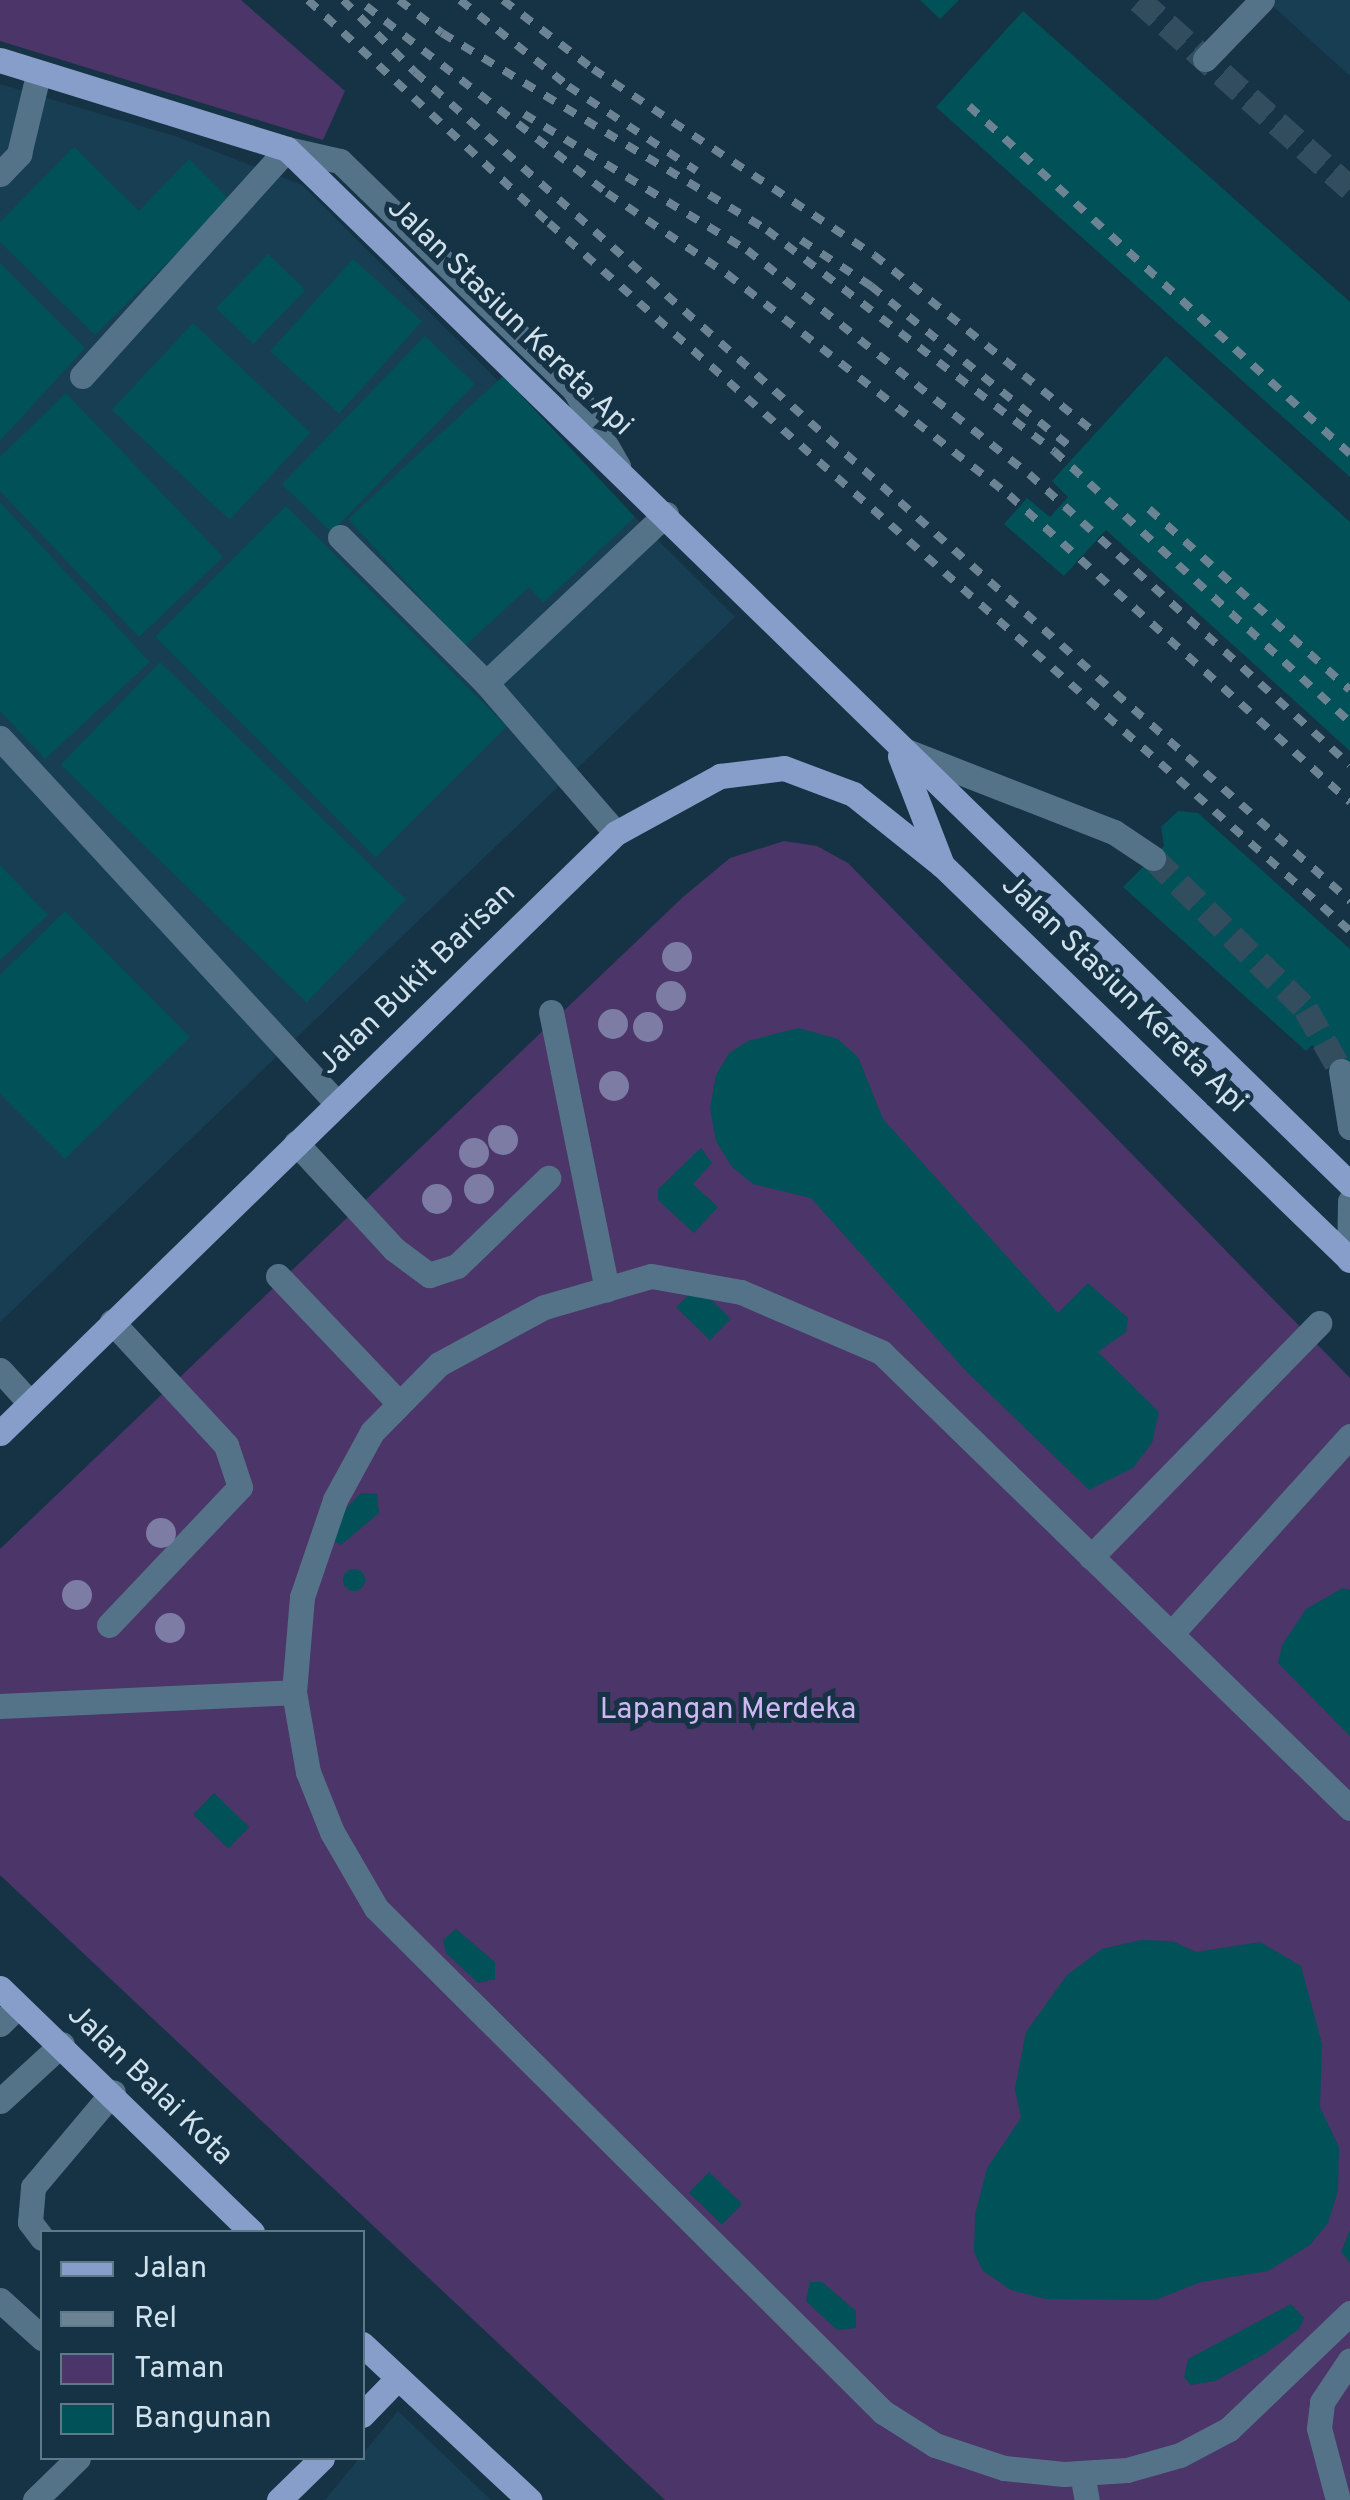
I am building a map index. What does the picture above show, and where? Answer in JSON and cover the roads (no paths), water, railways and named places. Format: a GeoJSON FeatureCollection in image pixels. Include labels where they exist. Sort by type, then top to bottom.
{"type":"FeatureCollection","features":[{"type":"Feature","properties":{"kind":"main road","name":"Jalan Stasiun Kereta Api"},"geometry":{"type":"LineString","coordinates":[[0,60],[286,149],[666,514],[896,747],[1350,1184]]}},
{"type":"Feature","properties":{"kind":"main road","name":"Jalan Stasiun Kereta Api"},"geometry":{"type":"LineString","coordinates":[[896,747],[942,865],[1350,1260]]}},
{"type":"Feature","properties":{"kind":"main road","name":"Jalan Bukit Barisan"},"geometry":{"type":"LineString","coordinates":[[0,1433],[616,832],[720,776],[784,768],[853,794],[942,865]]}},
{"type":"Feature","properties":{"kind":"main road","name":"Jalan Balai Kota"},"geometry":{"type":"LineString","coordinates":[[6,2006],[62,2044],[250,2230]]}},
{"type":"Feature","properties":{"kind":"main road"},"geometry":{"type":"LineString","coordinates":[[365,2347],[529,2500]]}},
{"type":"Feature","properties":{"kind":"main road"},"geometry":{"type":"LineString","coordinates":[[365,2412],[397,2379]]}},
{"type":"Feature","properties":{"kind":"main road"},"geometry":{"type":"LineString","coordinates":[[279,2500],[320,2460]]}},
{"type":"Feature","properties":{"kind":"street"},"geometry":{"type":"LineString","coordinates":[[1205,58],[1262,0]]}},
{"type":"Feature","properties":{"kind":"street"},"geometry":{"type":"LineString","coordinates":[[0,174],[19,154],[38,74]]}},
{"type":"Feature","properties":{"kind":"street"},"geometry":{"type":"LineString","coordinates":[[82,376],[286,149]]}},
{"type":"Feature","properties":{"kind":"street"},"geometry":{"type":"LineString","coordinates":[[486,684],[666,514]]}},
{"type":"Feature","properties":{"kind":"street"},"geometry":{"type":"LineString","coordinates":[[340,537],[486,684],[616,832]]}},
{"type":"Feature","properties":{"kind":"street"},"geometry":{"type":"LineString","coordinates":[[0,738],[337,1103]]}},
{"type":"Feature","properties":{"kind":"street"},"geometry":{"type":"LineString","coordinates":[[896,747],[1114,832],[1152,858]]}},
{"type":"Feature","properties":{"kind":"street"},"geometry":{"type":"LineString","coordinates":[[551,1012],[608,1289]]}},
{"type":"Feature","properties":{"kind":"street"},"geometry":{"type":"LineString","coordinates":[[1341,1071],[1350,1127]]}},
{"type":"Feature","properties":{"kind":"street"},"geometry":{"type":"LineString","coordinates":[[296,1143],[394,1249],[428,1274],[458,1266],[548,1178]]}},
{"type":"Feature","properties":{"kind":"street"},"geometry":{"type":"LineString","coordinates":[[1350,1201],[1350,1260]]}},
{"type":"Feature","properties":{"kind":"street"},"geometry":{"type":"LineString","coordinates":[[278,1276],[397,1402]]}},
{"type":"Feature","properties":{"kind":"street"},"geometry":{"type":"LineString","coordinates":[[1350,1808],[880,1352],[741,1292],[651,1276],[544,1307],[439,1364],[397,1402],[335,1500],[302,1597],[294,1692],[308,1772],[332,1832],[376,1908],[883,2412],[936,2445],[1004,2468],[1082,2473],[1180,2455],[1228,2430],[1350,2312]]}},
{"type":"Feature","properties":{"kind":"street"},"geometry":{"type":"LineString","coordinates":[[108,1625],[240,1487],[226,1445],[112,1322]]}},
{"type":"Feature","properties":{"kind":"street"},"geometry":{"type":"LineString","coordinates":[[1091,1558],[1319,1323]]}},
{"type":"Feature","properties":{"kind":"street"},"geometry":{"type":"LineString","coordinates":[[0,1370],[30,1402]]}},
{"type":"Feature","properties":{"kind":"street"},"geometry":{"type":"LineString","coordinates":[[1171,1634],[1350,1436]]}},
{"type":"Feature","properties":{"kind":"street"},"geometry":{"type":"LineString","coordinates":[[0,1706],[294,1692]]}},
{"type":"Feature","properties":{"kind":"street"},"geometry":{"type":"LineString","coordinates":[[0,2102],[62,2044]]}},
{"type":"Feature","properties":{"kind":"street"},"geometry":{"type":"LineString","coordinates":[[40,2235],[30,2222],[33,2188],[113,2092]]}},
{"type":"Feature","properties":{"kind":"street"},"geometry":{"type":"LineString","coordinates":[[0,2300],[40,2336]]}},
{"type":"Feature","properties":{"kind":"street"},"geometry":{"type":"LineString","coordinates":[[1338,2500],[1319,2428],[1322,2402],[1350,2360]]}},
{"type":"Feature","properties":{"kind":"street"},"geometry":{"type":"LineString","coordinates":[[36,2500],[76,2460]]}},
{"type":"Feature","properties":{"kind":"street"},"geometry":{"type":"LineString","coordinates":[[1082,2473],[1087,2500]]}},
{"type":"Feature","properties":{"kind":"tunnel"},"geometry":{"type":"LineString","coordinates":[[1139,0],[1350,188]]}},
{"type":"Feature","properties":{"kind":"tunnel"},"geometry":{"type":"LineString","coordinates":[[1153,858],[1306,1009],[1341,1071]]}},
{"type":"Feature","properties":{"kind":"railway"},"geometry":{"type":"LineString","coordinates":[[308,0],[549,223],[1350,931]]}},
{"type":"Feature","properties":{"kind":"railway"},"geometry":{"type":"LineString","coordinates":[[343,0],[415,72],[1350,901]]}},
{"type":"Feature","properties":{"kind":"railway"},"geometry":{"type":"LineString","coordinates":[[399,0],[442,33],[767,230],[1054,451],[1350,722]]}},
{"type":"Feature","properties":{"kind":"railway"},"geometry":{"type":"LineString","coordinates":[[460,0],[568,86],[697,171]]}},
{"type":"Feature","properties":{"kind":"railway"},"geometry":{"type":"LineString","coordinates":[[503,0],[593,69],[874,255],[1095,433]]}},
{"type":"Feature","properties":{"kind":"railway"},"geometry":{"type":"LineString","coordinates":[[366,6],[607,193],[727,274],[1009,495],[1350,802]]}},
{"type":"Feature","properties":{"kind":"railway"},"geometry":{"type":"LineString","coordinates":[[969,106],[1350,454]]}},
{"type":"Feature","properties":{"kind":"railway"},"geometry":{"type":"LineString","coordinates":[[524,114],[747,250],[1029,474],[1350,765]]}},
{"type":"Feature","properties":{"kind":"railway"},"geometry":{"type":"LineString","coordinates":[[801,240],[871,286],[1074,450]]}},
{"type":"Feature","properties":{"kind":"railway"},"geometry":{"type":"LineString","coordinates":[[1149,509],[1350,690]]}},
{"type":"Feature","properties":{"kind":"park label","name":"Lapangan Merdeka"},"geometry":{"type":"Point","coordinates":[728,1711]}}]}
